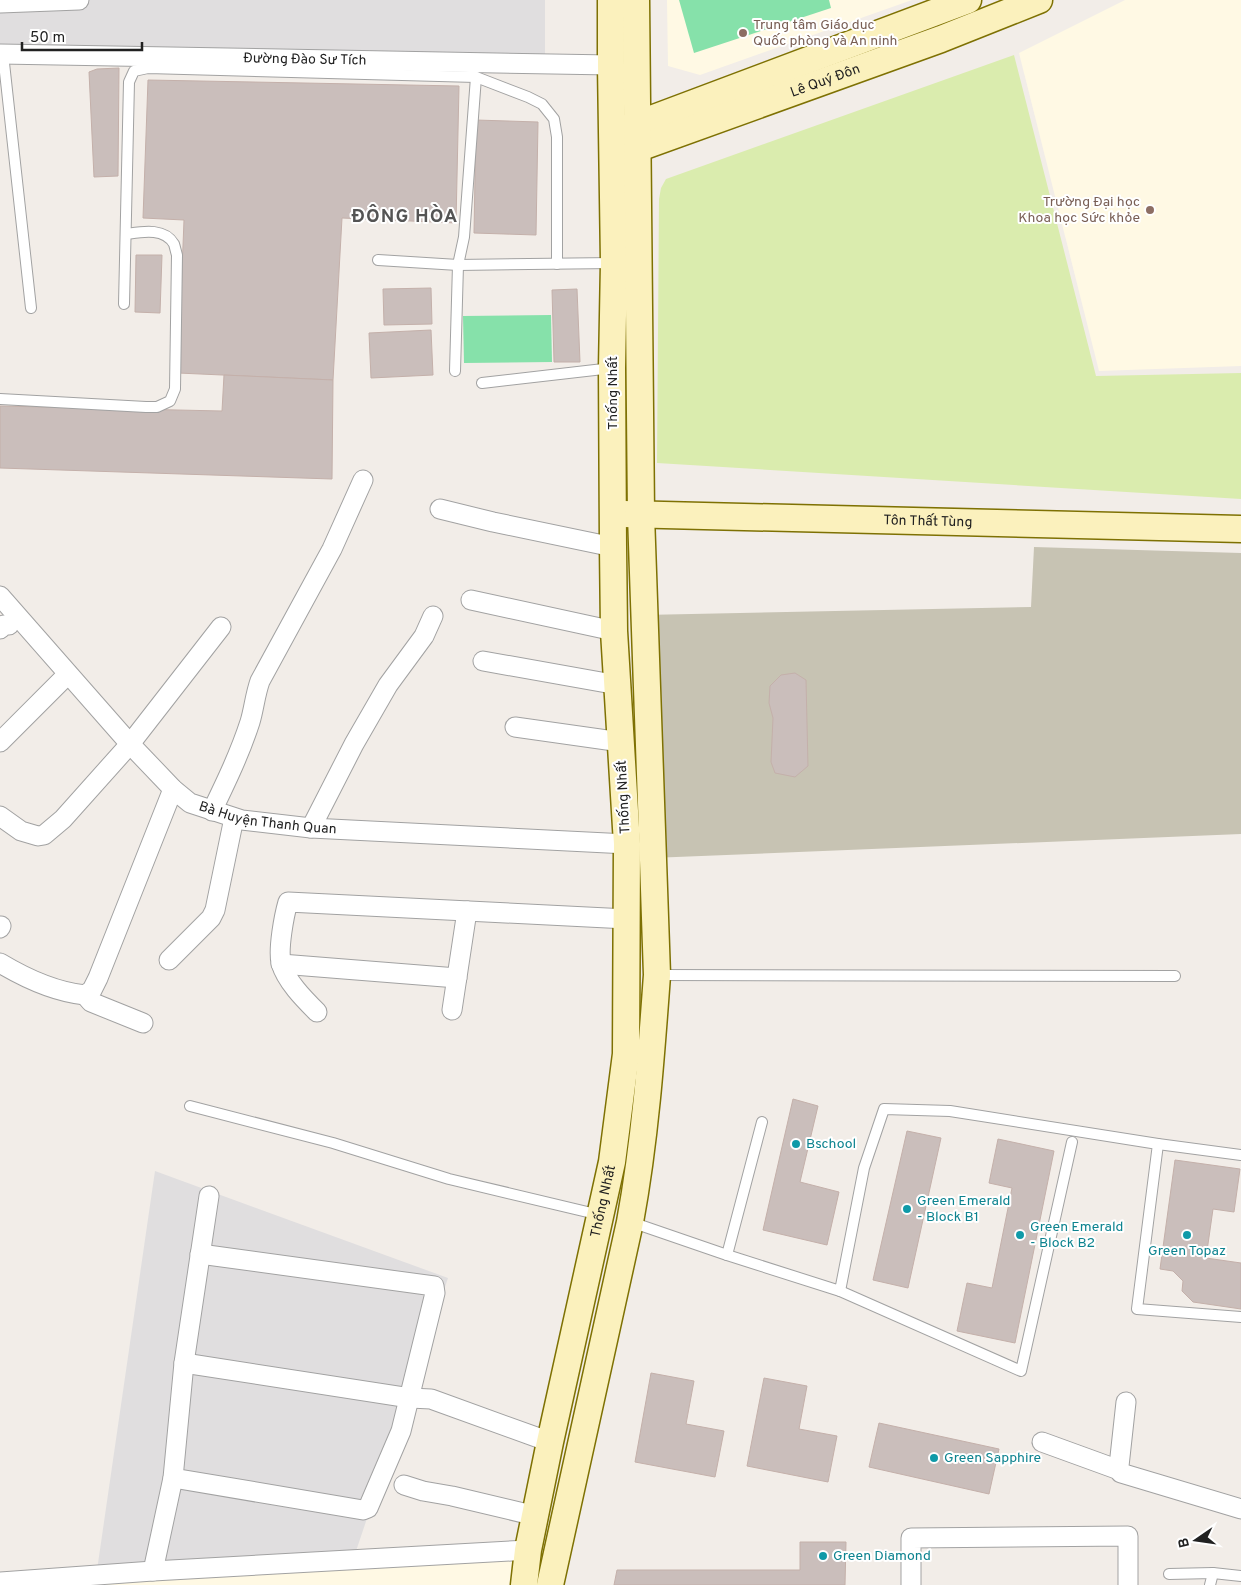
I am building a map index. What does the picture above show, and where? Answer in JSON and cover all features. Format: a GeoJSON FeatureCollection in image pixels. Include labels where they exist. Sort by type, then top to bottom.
{"type":"FeatureCollection","features":[{"type":"Feature","properties":{"kind":"main road","name":"Thống Nhất"},"geometry":{"type":"LineString","coordinates":[[524,1585],[528,1550],[550,1442],[612,1162],[626,1054],[627,844],[614,631],[612,368],[614,263],[610,65],[611,0]]}},
{"type":"Feature","properties":{"kind":"main road","name":"Thống Nhất"},"geometry":{"type":"LineString","coordinates":[[550,1585],[630,1222],[640,1168],[657,975],[641,515],[636,0]]}},
{"type":"Feature","properties":{"kind":"main road","name":"Lê Quý Đôn"},"geometry":{"type":"LineString","coordinates":[[612,146],[968,0]]}},
{"type":"Feature","properties":{"kind":"main road","name":"Lê Quý Đôn"},"geometry":{"type":"LineString","coordinates":[[637,136],[941,39],[1039,0]]}},
{"type":"Feature","properties":{"kind":"main road"},"geometry":{"type":"LineString","coordinates":[[930,15],[941,39]]}},
{"type":"Feature","properties":{"kind":"main road","name":"Tôn Thất Tùng"},"geometry":{"type":"LineString","coordinates":[[614,513],[1241,528]]}},
{"type":"Feature","properties":{"kind":"main road"},"geometry":{"type":"LineString","coordinates":[[536,1516],[564,1520]]}},
{"type":"Feature","properties":{"kind":"street"},"geometry":{"type":"LineString","coordinates":[[0,3],[77,0]]}},
{"type":"Feature","properties":{"kind":"street","name":"Đường Đào Sư Tích"},"geometry":{"type":"LineString","coordinates":[[2,54],[610,65]]}},
{"type":"Feature","properties":{"kind":"street"},"geometry":{"type":"LineString","coordinates":[[212,811],[251,720],[255,695],[260,681],[332,549],[363,480]]}},
{"type":"Feature","properties":{"kind":"street"},"geometry":{"type":"LineString","coordinates":[[440,509],[613,547]]}},
{"type":"Feature","properties":{"kind":"street","name":"Bà Huyện Thanh Quan"},"geometry":{"type":"LineString","coordinates":[[0,596],[10,624],[68,674],[173,790],[190,803],[242,820],[311,828],[627,844]]}},
{"type":"Feature","properties":{"kind":"street"},"geometry":{"type":"LineString","coordinates":[[471,600],[614,631]]}},
{"type":"Feature","properties":{"kind":"street"},"geometry":{"type":"LineString","coordinates":[[311,828],[354,744],[388,684],[424,636],[433,616]]}},
{"type":"Feature","properties":{"kind":"street"},"geometry":{"type":"LineString","coordinates":[[0,816],[21,831],[38,836],[44,835],[63,819],[130,744],[221,627]]}},
{"type":"Feature","properties":{"kind":"street"},"geometry":{"type":"LineString","coordinates":[[483,661],[618,684]]}},
{"type":"Feature","properties":{"kind":"street"},"geometry":{"type":"LineString","coordinates":[[0,742],[68,674]]}},
{"type":"Feature","properties":{"kind":"street"},"geometry":{"type":"LineString","coordinates":[[515,727],[621,742]]}},
{"type":"Feature","properties":{"kind":"street"},"geometry":{"type":"LineString","coordinates":[[85,995],[92,990],[98,978],[173,790]]}},
{"type":"Feature","properties":{"kind":"street"},"geometry":{"type":"LineString","coordinates":[[169,960],[211,918],[215,910],[234,818]]}},
{"type":"Feature","properties":{"kind":"street"},"geometry":{"type":"LineString","coordinates":[[317,1012],[289,978],[281,964],[280,956],[284,917],[288,902],[628,919]]}},
{"type":"Feature","properties":{"kind":"street"},"geometry":{"type":"LineString","coordinates":[[452,1010],[466,910]]}},
{"type":"Feature","properties":{"kind":"street"},"geometry":{"type":"LineString","coordinates":[[0,963],[39,982],[85,995],[92,1002],[143,1023]]}},
{"type":"Feature","properties":{"kind":"street"},"geometry":{"type":"LineString","coordinates":[[281,964],[457,978]]}},
{"type":"Feature","properties":{"kind":"street"},"geometry":{"type":"LineString","coordinates":[[153,1571],[173,1478],[184,1363],[209,1196]]}},
{"type":"Feature","properties":{"kind":"street"},"geometry":{"type":"LineString","coordinates":[[173,1478],[363,1510],[368,1508],[401,1431],[435,1293],[434,1286],[200,1254]]}},
{"type":"Feature","properties":{"kind":"street"},"geometry":{"type":"LineString","coordinates":[[184,1363],[410,1398],[431,1398],[550,1442]]}},
{"type":"Feature","properties":{"kind":"street"},"geometry":{"type":"LineString","coordinates":[[1119,1470],[1126,1402]]}},
{"type":"Feature","properties":{"kind":"street"},"geometry":{"type":"LineString","coordinates":[[1042,1442],[1119,1470],[1121,1473],[1241,1509]]}},
{"type":"Feature","properties":{"kind":"street"},"geometry":{"type":"LineString","coordinates":[[404,1485],[423,1492],[452,1496],[536,1516]]}},
{"type":"Feature","properties":{"kind":"street"},"geometry":{"type":"LineString","coordinates":[[911,1585],[911,1538],[1128,1536],[1128,1585]]}},
{"type":"Feature","properties":{"kind":"street"},"geometry":{"type":"LineString","coordinates":[[0,1582],[153,1571],[528,1550]]}},
{"type":"Feature","properties":{"kind":"lane"},"geometry":{"type":"LineString","coordinates":[[2,54],[31,308]]}},
{"type":"Feature","properties":{"kind":"lane"},"geometry":{"type":"LineString","coordinates":[[124,304],[129,82],[134,71],[148,68],[476,77],[542,104],[554,118],[557,137],[557,264]]}},
{"type":"Feature","properties":{"kind":"lane"},"geometry":{"type":"LineString","coordinates":[[455,371],[458,265],[464,237],[476,77]]}},
{"type":"Feature","properties":{"kind":"lane"},"geometry":{"type":"LineString","coordinates":[[0,399],[146,407],[157,407],[170,402],[175,389],[177,255],[173,243],[164,235],[151,231],[126,234]]}},
{"type":"Feature","properties":{"kind":"lane"},"geometry":{"type":"LineString","coordinates":[[378,260],[458,265],[614,263]]}},
{"type":"Feature","properties":{"kind":"lane"},"geometry":{"type":"LineString","coordinates":[[482,383],[612,368]]}},
{"type":"Feature","properties":{"kind":"lane"},"geometry":{"type":"LineString","coordinates":[[657,975],[1175,976]]}},
{"type":"Feature","properties":{"kind":"lane"},"geometry":{"type":"LineString","coordinates":[[190,1106],[333,1142],[449,1179],[601,1216]]}},
{"type":"Feature","properties":{"kind":"lane"},"geometry":{"type":"LineString","coordinates":[[840,1291],[864,1168],[884,1109],[950,1111],[1158,1144],[1241,1155]]}},
{"type":"Feature","properties":{"kind":"lane"},"geometry":{"type":"LineString","coordinates":[[727,1255],[762,1122]]}},
{"type":"Feature","properties":{"kind":"lane"},"geometry":{"type":"LineString","coordinates":[[630,1222],[840,1291],[1022,1371],[1072,1142]]}},
{"type":"Feature","properties":{"kind":"lane"},"geometry":{"type":"LineString","coordinates":[[1158,1144],[1137,1309],[1241,1317]]}},
{"type":"Feature","properties":{"kind":"lane"},"geometry":{"type":"LineString","coordinates":[[1210,1585],[1213,1573]]}},
{"type":"Feature","properties":{"kind":"lane"},"geometry":{"type":"LineString","coordinates":[[1169,1574],[1213,1573],[1241,1576]]}},
{"type":"Feature","properties":{"kind":"shaded area"},"geometry":{"type":"Polygon","coordinates":[[[0,0],[545,0],[545,55],[0,47],[0,0]]]}},
{"type":"Feature","properties":{"kind":"shaded area","name":"Trung tâm Giáo dục Quốc phòng và An ninh"},"geometry":{"type":"Polygon","coordinates":[[[667,0],[912,0],[700,75],[668,66],[667,0]]]}},
{"type":"Feature","properties":{"kind":"shaded area","name":"Trường Đại học Khoa học Sức khỏe"},"geometry":{"type":"Polygon","coordinates":[[[1125,0],[1241,0],[1241,366],[1099,371],[1019,53],[1125,0]]]}},
{"type":"Feature","properties":{"kind":"shaded area"},"geometry":{"type":"Polygon","coordinates":[[[1034,547],[1241,553],[1241,834],[651,858],[643,615],[1031,607],[1034,547]]]}},
{"type":"Feature","properties":{"kind":"shaded area"},"geometry":{"type":"Polygon","coordinates":[[[155,1171],[448,1278],[355,1554],[95,1584],[155,1171]]]}},
{"type":"Feature","properties":{"kind":"shaded area"},"geometry":{"type":"Polygon","coordinates":[[[517,1557],[513,1585],[89,1585],[357,1561],[517,1557]]]}},
{"type":"Feature","properties":{"kind":"green space"},"geometry":{"type":"Polygon","coordinates":[[[679,0],[829,0],[831,8],[694,53],[679,0]]]}},
{"type":"Feature","properties":{"kind":"green space"},"geometry":{"type":"Polygon","coordinates":[[[1014,55],[1096,376],[1241,373],[1241,499],[657,463],[659,199],[661,188],[666,179],[1014,55]]]}},
{"type":"Feature","properties":{"kind":"green space"},"geometry":{"type":"Polygon","coordinates":[[[551,315],[552,362],[464,363],[463,316],[551,315]]]}},
{"type":"Feature","properties":{"kind":"building"},"geometry":{"type":"Polygon","coordinates":[[[119,68],[118,176],[94,177],[89,72],[97,69],[119,68]]]}},
{"type":"Feature","properties":{"kind":"building"},"geometry":{"type":"Polygon","coordinates":[[[148,80],[459,86],[456,223],[342,218],[333,380],[178,373],[184,220],[143,218],[148,80]]]}},
{"type":"Feature","properties":{"kind":"building"},"geometry":{"type":"Polygon","coordinates":[[[476,120],[538,122],[536,235],[474,233],[476,120]]]}},
{"type":"Feature","properties":{"kind":"building"},"geometry":{"type":"Polygon","coordinates":[[[136,255],[162,255],[160,313],[135,312],[136,255]]]}},
{"type":"Feature","properties":{"kind":"building"},"geometry":{"type":"Polygon","coordinates":[[[431,288],[432,324],[384,325],[383,289],[431,288]]]}},
{"type":"Feature","properties":{"kind":"building"},"geometry":{"type":"Polygon","coordinates":[[[577,289],[580,362],[554,362],[552,290],[577,289]]]}},
{"type":"Feature","properties":{"kind":"building"},"geometry":{"type":"Polygon","coordinates":[[[431,330],[433,375],[371,378],[369,333],[431,330]]]}},
{"type":"Feature","properties":{"kind":"building"},"geometry":{"type":"Polygon","coordinates":[[[224,375],[333,380],[332,479],[0,468],[0,406],[222,411],[224,375]]]}},
{"type":"Feature","properties":{"kind":"building"},"geometry":{"type":"Polygon","coordinates":[[[795,673],[806,680],[808,766],[795,777],[775,773],[771,762],[773,718],[769,703],[770,686],[781,675],[795,673]]]}},
{"type":"Feature","properties":{"kind":"building","name":"Bschool"},"geometry":{"type":"Polygon","coordinates":[[[793,1099],[818,1106],[800,1182],[839,1192],[827,1245],[763,1230],[793,1099]]]}},
{"type":"Feature","properties":{"kind":"building","name":"Green Emerald - Block B1"},"geometry":{"type":"Polygon","coordinates":[[[907,1131],[941,1138],[908,1288],[873,1280],[907,1131]]]}},
{"type":"Feature","properties":{"kind":"building","name":"Green Emerald - Block B2"},"geometry":{"type":"Polygon","coordinates":[[[998,1139],[1054,1151],[1015,1343],[957,1331],[967,1283],[992,1288],[1012,1188],[989,1183],[998,1139]]]}},
{"type":"Feature","properties":{"kind":"building","name":"Green Topaz"},"geometry":{"type":"Polygon","coordinates":[[[1175,1160],[1240,1169],[1234,1212],[1213,1209],[1206,1258],[1241,1263],[1241,1309],[1193,1302],[1182,1291],[1183,1281],[1173,1271],[1160,1269],[1175,1160]]]}},
{"type":"Feature","properties":{"kind":"building"},"geometry":{"type":"Polygon","coordinates":[[[651,1373],[694,1381],[686,1424],[724,1431],[715,1477],[635,1462],[651,1373]]]}},
{"type":"Feature","properties":{"kind":"building"},"geometry":{"type":"Polygon","coordinates":[[[764,1378],[807,1386],[799,1429],[837,1436],[828,1482],[747,1466],[764,1378]]]}},
{"type":"Feature","properties":{"kind":"building","name":"Green Sapphire"},"geometry":{"type":"Polygon","coordinates":[[[879,1423],[999,1449],[989,1494],[869,1467],[879,1423]]]}},
{"type":"Feature","properties":{"kind":"building","name":"Green Diamond"},"geometry":{"type":"Polygon","coordinates":[[[800,1542],[846,1542],[845,1585],[614,1585],[617,1570],[800,1570],[800,1542]]]}},
{"type":"Feature","properties":{"kind":"place","name":"Trung tâm Giáo dục Quốc phòng và An ninh"},"geometry":{"type":"Point","coordinates":[743,33]}},
{"type":"Feature","properties":{"kind":"place","name":"Trường Đại học Khoa học Sức khỏe"},"geometry":{"type":"Point","coordinates":[1150,210]}},
{"type":"Feature","properties":{"kind":"place","name":"Bschool"},"geometry":{"type":"Point","coordinates":[796,1144]}},
{"type":"Feature","properties":{"kind":"place","name":"Green Emerald - Block B1"},"geometry":{"type":"Point","coordinates":[907,1209]}},
{"type":"Feature","properties":{"kind":"place","name":"Green Emerald - Block B2"},"geometry":{"type":"Point","coordinates":[1020,1235]}},
{"type":"Feature","properties":{"kind":"place","name":"Green Topaz"},"geometry":{"type":"Point","coordinates":[1187,1235]}},
{"type":"Feature","properties":{"kind":"place","name":"Green Sapphire"},"geometry":{"type":"Point","coordinates":[934,1458]}},
{"type":"Feature","properties":{"kind":"place","name":"Green Diamond"},"geometry":{"type":"Point","coordinates":[823,1556]}},
{"type":"Feature","properties":{"kind":"district","name":"ĐÔNG HÒA"},"geometry":{"type":"Point","coordinates":[405,217]}}]}
